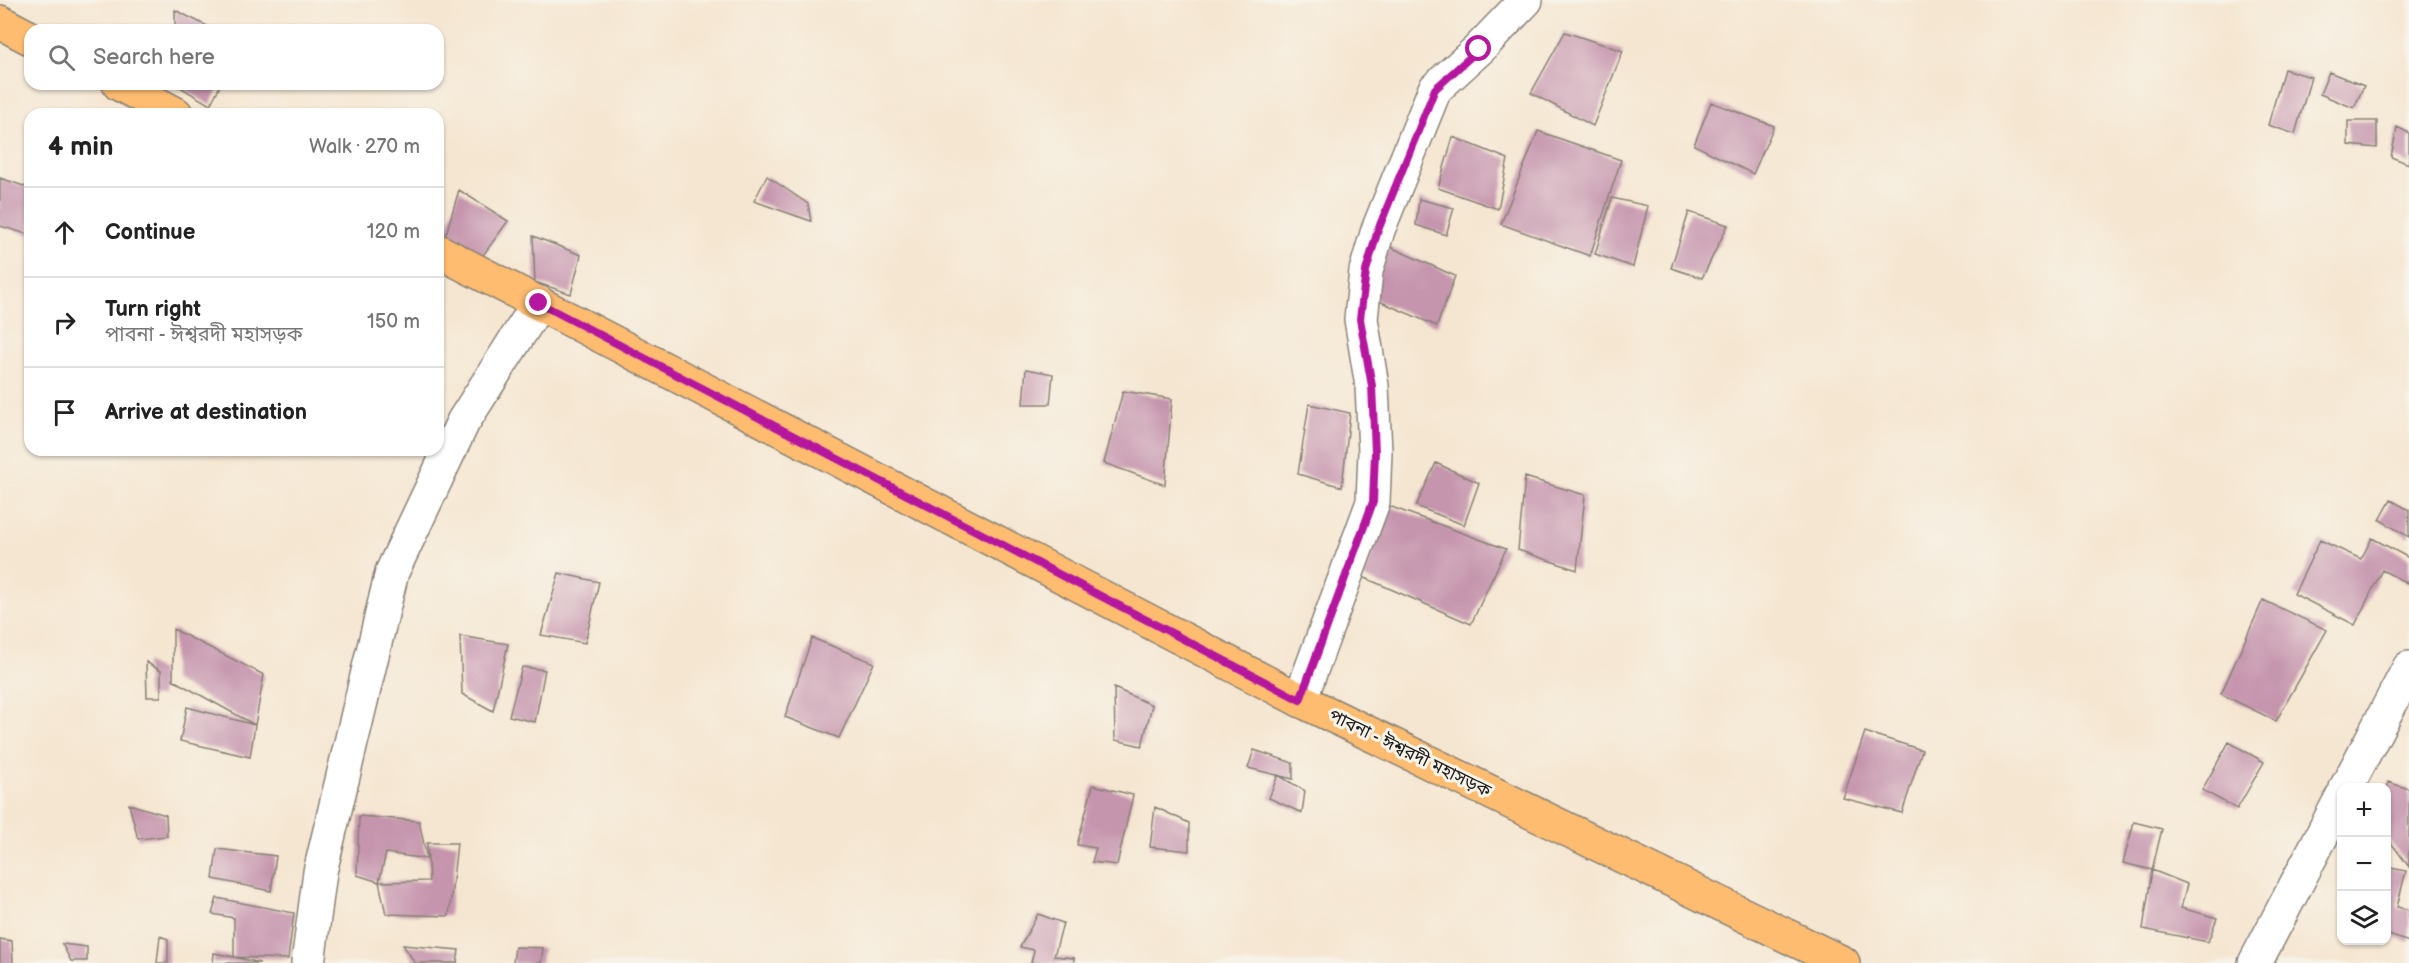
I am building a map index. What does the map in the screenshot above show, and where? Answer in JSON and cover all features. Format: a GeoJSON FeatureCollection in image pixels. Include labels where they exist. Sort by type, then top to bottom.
{"type":"FeatureCollection","features":[{"type":"Feature","properties":{"kind":"main road"},"geometry":{"type":"LineString","coordinates":[[0,22],[24,35]]}},
{"type":"Feature","properties":{"kind":"main road"},"geometry":{"type":"LineString","coordinates":[[130,90],[165,108]]}},
{"type":"Feature","properties":{"kind":"main road","name":"পাবনা - ঈশ্বরদী মহাসড়ক"},"geometry":{"type":"LineString","coordinates":[[444,254],[1300,700],[1843,963]]}},
{"type":"Feature","properties":{"kind":"street"},"geometry":{"type":"LineString","coordinates":[[1300,700],[1373,502],[1375,452],[1372,386],[1360,319],[1366,271],[1378,230],[1435,89],[1479,49],[1526,0]]}},
{"type":"Feature","properties":{"kind":"street"},"geometry":{"type":"LineString","coordinates":[[308,963],[320,872],[392,572],[463,422],[539,303]]}},
{"type":"Feature","properties":{"kind":"street"},"geometry":{"type":"LineString","coordinates":[[2349,783],[2409,668]]}},
{"type":"Feature","properties":{"kind":"street"},"geometry":{"type":"LineString","coordinates":[[2255,963],[2337,807]]}},
{"type":"Feature","properties":{"kind":"building"},"geometry":{"type":"Polygon","coordinates":[[[175,10],[203,24],[175,24],[175,10]]]}},
{"type":"Feature","properties":{"kind":"building"},"geometry":{"type":"Polygon","coordinates":[[[1565,32],[1623,51],[1593,126],[1531,93],[1565,32]]]}},
{"type":"Feature","properties":{"kind":"building"},"geometry":{"type":"Polygon","coordinates":[[[2284,69],[2311,77],[2295,134],[2268,125],[2284,69]]]}},
{"type":"Feature","properties":{"kind":"building"},"geometry":{"type":"Polygon","coordinates":[[[2329,72],[2364,86],[2354,108],[2320,94],[2329,72]]]}},
{"type":"Feature","properties":{"kind":"building"},"geometry":{"type":"Polygon","coordinates":[[[185,90],[218,90],[210,105],[185,90]]]}},
{"type":"Feature","properties":{"kind":"building"},"geometry":{"type":"Polygon","coordinates":[[[1711,102],[1774,126],[1753,174],[1694,145],[1711,102]]]}},
{"type":"Feature","properties":{"kind":"building"},"geometry":{"type":"Polygon","coordinates":[[[2348,121],[2377,121],[2377,148],[2348,145],[2348,121]]]}},
{"type":"Feature","properties":{"kind":"building"},"geometry":{"type":"Polygon","coordinates":[[[2397,127],[2409,133],[2409,164],[2391,157],[2397,127]]]}},
{"type":"Feature","properties":{"kind":"building"},"geometry":{"type":"Polygon","coordinates":[[[1538,131],[1621,160],[1590,256],[1501,224],[1538,131]]]}},
{"type":"Feature","properties":{"kind":"building"},"geometry":{"type":"Polygon","coordinates":[[[1453,137],[1508,159],[1498,209],[1438,188],[1453,137]]]}},
{"type":"Feature","properties":{"kind":"building"},"geometry":{"type":"Polygon","coordinates":[[[767,176],[808,204],[811,221],[754,201],[767,176]]]}},
{"type":"Feature","properties":{"kind":"building"},"geometry":{"type":"Polygon","coordinates":[[[0,178],[24,186],[24,233],[0,226],[0,178]]]}},
{"type":"Feature","properties":{"kind":"building"},"geometry":{"type":"Polygon","coordinates":[[[459,190],[508,221],[473,269],[445,237],[459,190]]]}},
{"type":"Feature","properties":{"kind":"building"},"geometry":{"type":"Polygon","coordinates":[[[1612,198],[1648,206],[1633,267],[1595,254],[1612,198]]]}},
{"type":"Feature","properties":{"kind":"building"},"geometry":{"type":"Polygon","coordinates":[[[1419,199],[1454,208],[1446,235],[1416,225],[1419,199]]]}},
{"type":"Feature","properties":{"kind":"building"},"geometry":{"type":"Polygon","coordinates":[[[1689,212],[1728,225],[1702,278],[1671,268],[1689,212]]]}},
{"type":"Feature","properties":{"kind":"building"},"geometry":{"type":"Polygon","coordinates":[[[533,236],[581,255],[571,294],[535,282],[533,236]]]}},
{"type":"Feature","properties":{"kind":"building"},"geometry":{"type":"Polygon","coordinates":[[[1388,246],[1455,276],[1437,326],[1372,298],[1388,246]]]}},
{"type":"Feature","properties":{"kind":"building"},"geometry":{"type":"Polygon","coordinates":[[[1026,369],[1053,374],[1050,404],[1023,404],[1026,369]]]}},
{"type":"Feature","properties":{"kind":"building"},"geometry":{"type":"Polygon","coordinates":[[[1123,391],[1172,399],[1165,485],[1104,463],[1123,391]]]}},
{"type":"Feature","properties":{"kind":"building"},"geometry":{"type":"Polygon","coordinates":[[[1309,404],[1350,413],[1342,487],[1298,474],[1309,404]]]}},
{"type":"Feature","properties":{"kind":"building"},"geometry":{"type":"Polygon","coordinates":[[[1436,463],[1479,483],[1464,525],[1416,506],[1436,463]]]}},
{"type":"Feature","properties":{"kind":"building"},"geometry":{"type":"Polygon","coordinates":[[[1525,477],[1585,495],[1577,570],[1518,550],[1525,477]]]}},
{"type":"Feature","properties":{"kind":"building"},"geometry":{"type":"Polygon","coordinates":[[[2391,500],[2409,510],[2409,537],[2380,520],[2391,500]]]}},
{"type":"Feature","properties":{"kind":"building"},"geometry":{"type":"Polygon","coordinates":[[[1389,506],[1506,549],[1471,624],[1363,577],[1389,506]]]}},
{"type":"Feature","properties":{"kind":"building"},"geometry":{"type":"Polygon","coordinates":[[[2372,538],[2409,558],[2409,584],[2382,570],[2355,625],[2294,594],[2320,540],[2361,559],[2372,538]]]}},
{"type":"Feature","properties":{"kind":"building"},"geometry":{"type":"Polygon","coordinates":[[[559,573],[599,582],[585,643],[541,635],[559,573]]]}},
{"type":"Feature","properties":{"kind":"building"},"geometry":{"type":"Polygon","coordinates":[[[2263,600],[2327,630],[2276,721],[2221,694],[2263,600]]]}},
{"type":"Feature","properties":{"kind":"building"},"geometry":{"type":"Polygon","coordinates":[[[173,629],[264,675],[255,725],[173,680],[173,629]]]}},
{"type":"Feature","properties":{"kind":"building"},"geometry":{"type":"Polygon","coordinates":[[[460,636],[508,644],[493,711],[462,694],[460,636]]]}},
{"type":"Feature","properties":{"kind":"building"},"geometry":{"type":"Polygon","coordinates":[[[812,638],[874,663],[839,738],[785,717],[812,638]]]}},
{"type":"Feature","properties":{"kind":"building"},"geometry":{"type":"Polygon","coordinates":[[[146,662],[161,671],[161,697],[147,697],[146,662]]]}},
{"type":"Feature","properties":{"kind":"building"},"geometry":{"type":"Polygon","coordinates":[[[522,667],[545,670],[535,722],[509,716],[522,667]]]}},
{"type":"Feature","properties":{"kind":"building"},"geometry":{"type":"Polygon","coordinates":[[[1114,688],[1152,705],[1142,746],[1115,740],[1114,688]]]}},
{"type":"Feature","properties":{"kind":"building"},"geometry":{"type":"Polygon","coordinates":[[[187,707],[255,725],[250,757],[180,741],[187,707]]]}},
{"type":"Feature","properties":{"kind":"building"},"geometry":{"type":"Polygon","coordinates":[[[1865,732],[1922,750],[1902,813],[1843,798],[1865,732]]]}},
{"type":"Feature","properties":{"kind":"building"},"geometry":{"type":"Polygon","coordinates":[[[2229,742],[2264,762],[2237,809],[2202,790],[2229,742]]]}},
{"type":"Feature","properties":{"kind":"building"},"geometry":{"type":"Polygon","coordinates":[[[1254,750],[1293,763],[1293,779],[1248,768],[1254,750]]]}},
{"type":"Feature","properties":{"kind":"building"},"geometry":{"type":"Polygon","coordinates":[[[1278,775],[1305,791],[1302,813],[1269,798],[1278,775]]]}},
{"type":"Feature","properties":{"kind":"building"},"geometry":{"type":"Polygon","coordinates":[[[2391,783],[2409,789],[2409,867],[2391,843],[2391,783]]]}},
{"type":"Feature","properties":{"kind":"building"},"geometry":{"type":"Polygon","coordinates":[[[1093,785],[1133,795],[1117,865],[1092,862],[1096,848],[1077,845],[1093,785]]]}},
{"type":"Feature","properties":{"kind":"building"},"geometry":{"type":"Polygon","coordinates":[[[129,804],[166,815],[167,836],[138,839],[129,804]]]}},
{"type":"Feature","properties":{"kind":"building"},"geometry":{"type":"Polygon","coordinates":[[[1155,807],[1189,823],[1189,851],[1150,847],[1155,807]]]}},
{"type":"Feature","properties":{"kind":"building"},"geometry":{"type":"Polygon","coordinates":[[[359,816],[419,821],[427,859],[386,853],[379,882],[357,875],[359,816]]]}},
{"type":"Feature","properties":{"kind":"building"},"geometry":{"type":"Polygon","coordinates":[[[2134,822],[2162,829],[2152,870],[2123,863],[2134,822]]]}},
{"type":"Feature","properties":{"kind":"building"},"geometry":{"type":"Polygon","coordinates":[[[427,843],[457,843],[449,916],[386,914],[379,882],[429,881],[427,843]]]}},
{"type":"Feature","properties":{"kind":"building"},"geometry":{"type":"Polygon","coordinates":[[[217,849],[276,856],[271,891],[213,879],[217,849]]]}},
{"type":"Feature","properties":{"kind":"building"},"geometry":{"type":"Polygon","coordinates":[[[2391,868],[2406,871],[2397,907],[2409,910],[2409,942],[2391,936],[2391,868]]]}},
{"type":"Feature","properties":{"kind":"building"},"geometry":{"type":"Polygon","coordinates":[[[2152,870],[2187,884],[2181,908],[2217,918],[2208,942],[2143,929],[2152,870]]]}},
{"type":"Feature","properties":{"kind":"building"},"geometry":{"type":"Polygon","coordinates":[[[217,898],[294,913],[288,959],[234,957],[234,918],[212,914],[217,898]]]}},
{"type":"Feature","properties":{"kind":"building"},"geometry":{"type":"Polygon","coordinates":[[[1038,914],[1063,923],[1054,956],[1074,958],[1074,963],[1031,963],[1034,950],[1020,947],[1038,914]]]}},
{"type":"Feature","properties":{"kind":"building"},"geometry":{"type":"Polygon","coordinates":[[[160,936],[168,939],[168,963],[157,963],[160,936]]]}},
{"type":"Feature","properties":{"kind":"building"},"geometry":{"type":"Polygon","coordinates":[[[0,939],[12,941],[13,963],[0,963],[0,939]]]}},
{"type":"Feature","properties":{"kind":"building"},"geometry":{"type":"Polygon","coordinates":[[[62,944],[87,947],[87,961],[71,961],[62,944]]]}},
{"type":"Feature","properties":{"kind":"building"},"geometry":{"type":"Polygon","coordinates":[[[403,945],[459,950],[457,963],[415,963],[403,945]]]}},
{"type":"Feature","properties":{"kind":"building"},"geometry":{"type":"Polygon","coordinates":[[[515,947],[543,948],[541,963],[513,963],[515,947]]]}},
{"type":"Feature","properties":{"kind":"building"},"geometry":{"type":"Polygon","coordinates":[[[214,953],[260,963],[213,963],[214,953]]]}},
{"type":"Feature","properties":{"kind":"route"},"geometry":{"type":"LineString","coordinates":[[539,303],[1300,700],[1373,502],[1375,452],[1372,386],[1360,319],[1366,271],[1378,230],[1435,89],[1479,49]]}}]}
